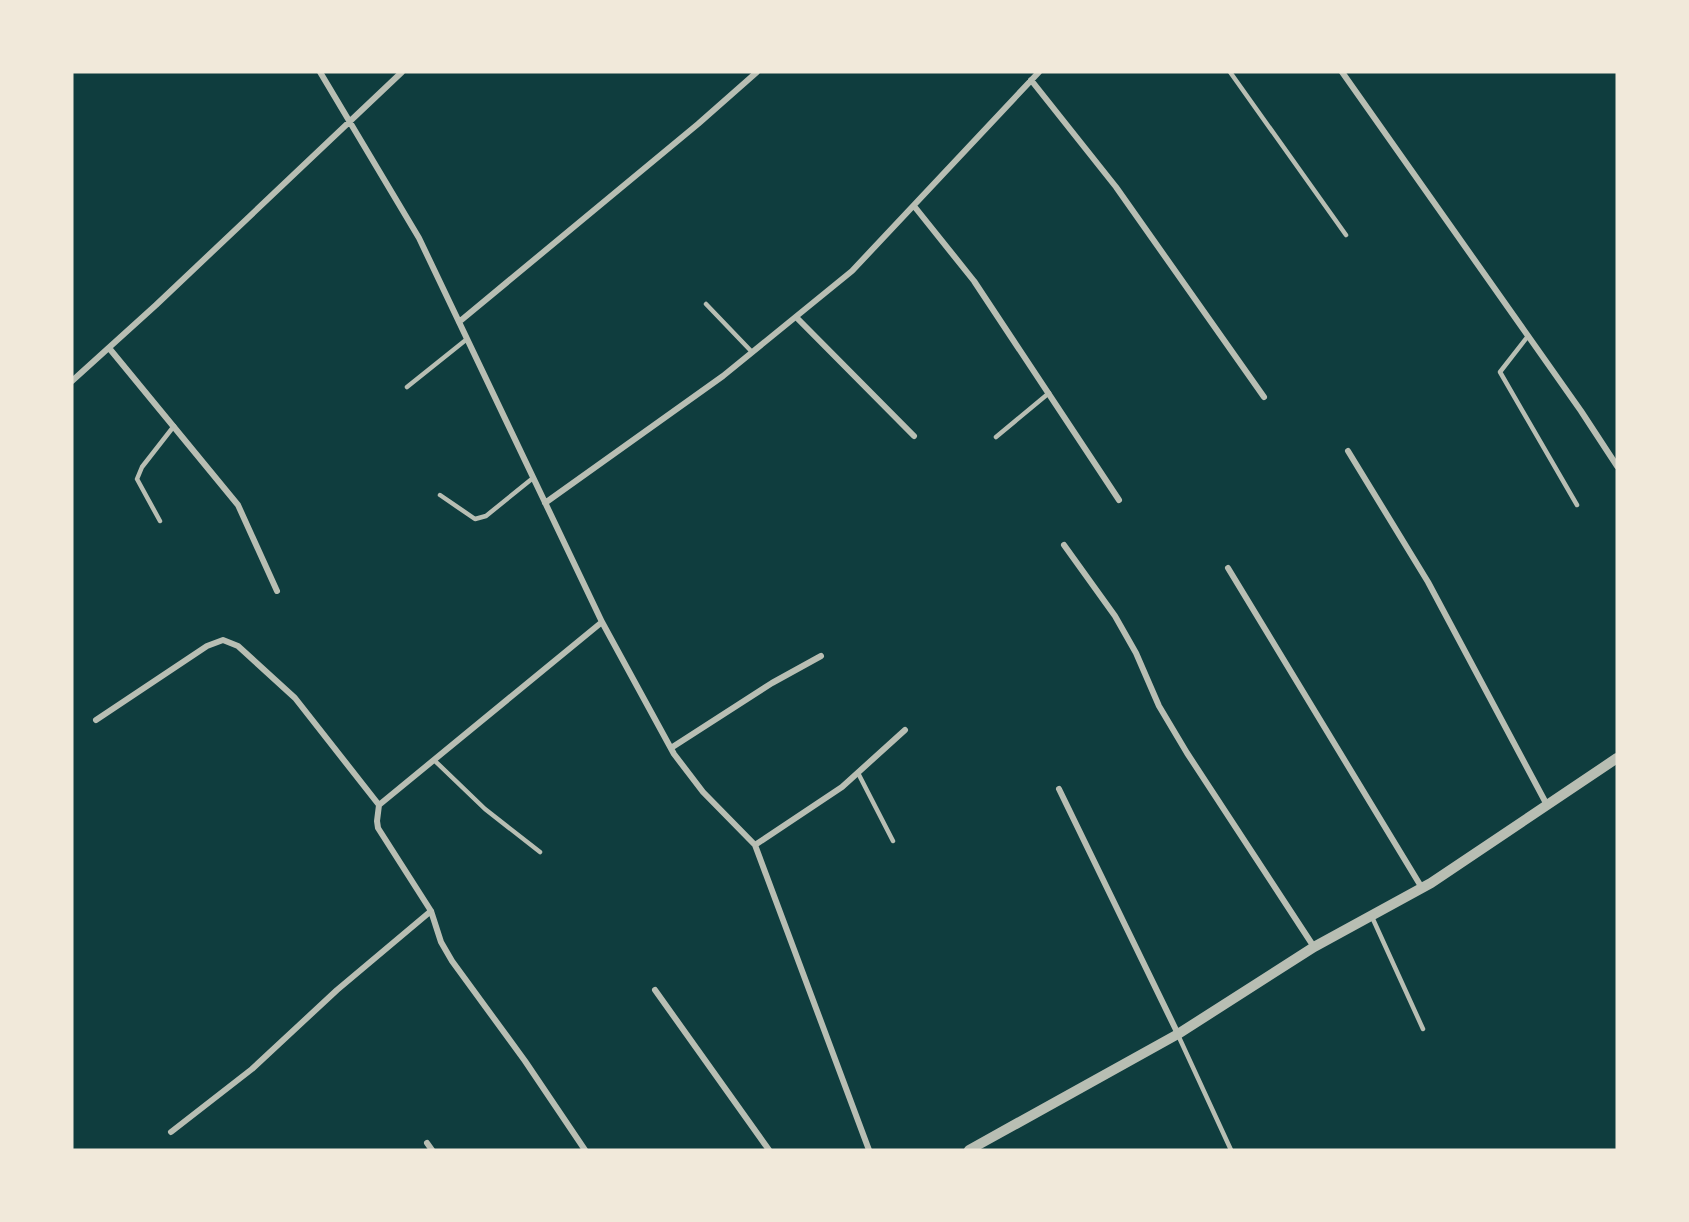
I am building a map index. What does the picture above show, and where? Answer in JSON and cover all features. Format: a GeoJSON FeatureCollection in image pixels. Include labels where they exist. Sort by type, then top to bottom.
{"type":"FeatureCollection","features":[{"type":"Feature","properties":{"kind":"street"},"geometry":{"type":"LineString","coordinates":[[320,72],[419,238],[602,622],[671,748],[703,792],[754,845],[869,1150]]}},
{"type":"Feature","properties":{"kind":"street"},"geometry":{"type":"LineString","coordinates":[[72,381],[402,72]]}},
{"type":"Feature","properties":{"kind":"street"},"geometry":{"type":"LineString","coordinates":[[459,322],[698,124],[757,72]]}},
{"type":"Feature","properties":{"kind":"street"},"geometry":{"type":"LineString","coordinates":[[545,504],[723,376],[852,271],[1039,72]]}},
{"type":"Feature","properties":{"kind":"street"},"geometry":{"type":"LineString","coordinates":[[1342,72],[1617,466]]}},
{"type":"Feature","properties":{"kind":"street"},"geometry":{"type":"LineString","coordinates":[[1031,80],[1116,187],[1264,397]]}},
{"type":"Feature","properties":{"kind":"street"},"geometry":{"type":"LineString","coordinates":[[914,206],[974,281],[1119,500]]}},
{"type":"Feature","properties":{"kind":"street"},"geometry":{"type":"LineString","coordinates":[[796,317],[914,436]]}},
{"type":"Feature","properties":{"kind":"street"},"geometry":{"type":"LineString","coordinates":[[109,348],[238,505],[277,591]]}},
{"type":"Feature","properties":{"kind":"street"},"geometry":{"type":"LineString","coordinates":[[1348,451],[1428,582],[1546,805]]}},
{"type":"Feature","properties":{"kind":"street"},"geometry":{"type":"LineString","coordinates":[[1064,545],[1136,653],[1159,706],[1187,753],[1314,948]]}},
{"type":"Feature","properties":{"kind":"street"},"geometry":{"type":"LineString","coordinates":[[1228,568],[1422,888]]}},
{"type":"Feature","properties":{"kind":"street"},"geometry":{"type":"LineString","coordinates":[[585,1150],[525,1061],[452,961],[441,942],[431,911],[378,828],[376,821],[379,806],[602,622]]}},
{"type":"Feature","properties":{"kind":"street"},"geometry":{"type":"LineString","coordinates":[[96,720],[207,646],[223,640],[238,646],[295,698],[379,806]]}},
{"type":"Feature","properties":{"kind":"street"},"geometry":{"type":"LineString","coordinates":[[671,748],[772,683],[821,656]]}},
{"type":"Feature","properties":{"kind":"street"},"geometry":{"type":"LineString","coordinates":[[754,845],[842,787],[905,730]]}},
{"type":"Feature","properties":{"kind":"street"},"geometry":{"type":"LineString","coordinates":[[969,1150],[1178,1034],[1314,948],[1422,888],[1617,758]]}},
{"type":"Feature","properties":{"kind":"street"},"geometry":{"type":"LineString","coordinates":[[1059,789],[1178,1034]]}},
{"type":"Feature","properties":{"kind":"street"},"geometry":{"type":"LineString","coordinates":[[171,1132],[252,1068],[337,990],[431,911]]}},
{"type":"Feature","properties":{"kind":"street"},"geometry":{"type":"LineString","coordinates":[[655,990],[769,1150]]}},
{"type":"Feature","properties":{"kind":"street"},"geometry":{"type":"LineString","coordinates":[[427,1143],[432,1150]]}},
{"type":"Feature","properties":{"kind":"lane"},"geometry":{"type":"LineString","coordinates":[[1230,72],[1346,236]]}},
{"type":"Feature","properties":{"kind":"lane"},"geometry":{"type":"LineString","coordinates":[[706,304],[752,352]]}},
{"type":"Feature","properties":{"kind":"lane"},"geometry":{"type":"LineString","coordinates":[[1528,336],[1500,372],[1577,505]]}},
{"type":"Feature","properties":{"kind":"lane"},"geometry":{"type":"LineString","coordinates":[[406,387],[467,339]]}},
{"type":"Feature","properties":{"kind":"lane"},"geometry":{"type":"LineString","coordinates":[[996,437],[1049,393]]}},
{"type":"Feature","properties":{"kind":"lane"},"geometry":{"type":"LineString","coordinates":[[160,521],[137,479],[142,467],[174,426]]}},
{"type":"Feature","properties":{"kind":"lane"},"geometry":{"type":"LineString","coordinates":[[440,495],[475,519],[486,516],[533,478]]}},
{"type":"Feature","properties":{"kind":"lane"},"geometry":{"type":"LineString","coordinates":[[434,760],[485,809],[540,852]]}},
{"type":"Feature","properties":{"kind":"lane"},"geometry":{"type":"LineString","coordinates":[[858,773],[893,841]]}},
{"type":"Feature","properties":{"kind":"lane"},"geometry":{"type":"LineString","coordinates":[[1371,916],[1422,1029]]}},
{"type":"Feature","properties":{"kind":"lane"},"geometry":{"type":"LineString","coordinates":[[1178,1034],[1231,1150]]}}]}
